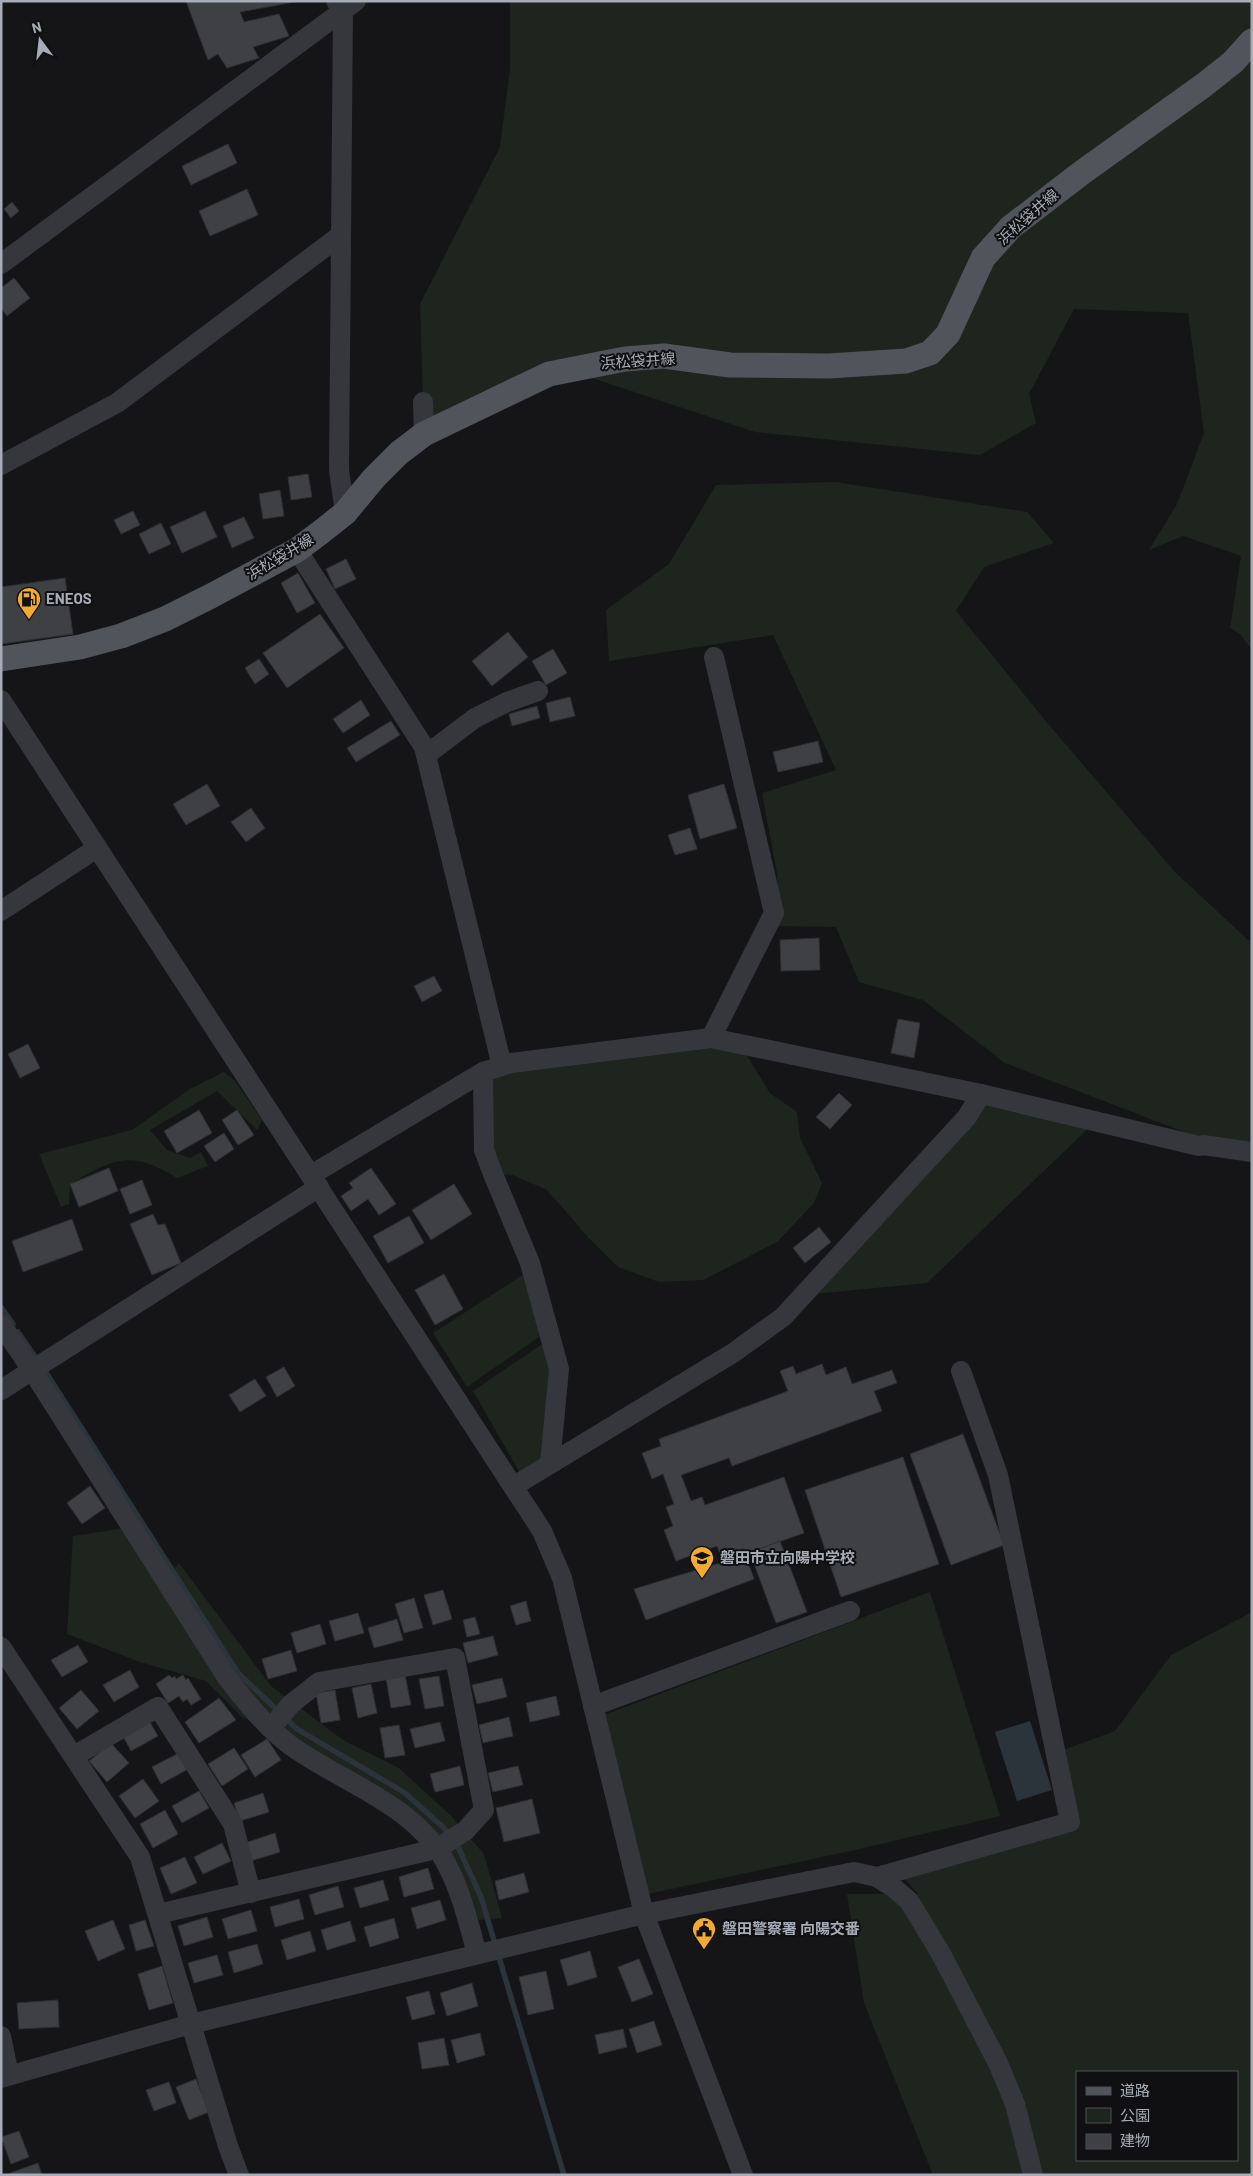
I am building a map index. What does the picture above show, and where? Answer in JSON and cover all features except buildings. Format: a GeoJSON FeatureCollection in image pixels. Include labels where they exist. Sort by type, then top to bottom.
{"type":"FeatureCollection","features":[{"type":"Feature","properties":{"kind":"main road","name":"浜松袋井線"},"geometry":{"type":"LineString","coordinates":[[1,659],[80,647],[121,636],[165,619],[298,550],[345,513],[374,478],[399,453],[424,434],[549,374],[625,359],[664,356],[739,365],[829,366],[906,361],[930,353],[948,334],[983,258],[1012,227],[1080,174],[1218,74],[1233,62],[1252,41]]}},
{"type":"Feature","properties":{"kind":"street"},"geometry":{"type":"LineString","coordinates":[[345,4],[339,470],[345,513]]}},
{"type":"Feature","properties":{"kind":"street"},"geometry":{"type":"LineString","coordinates":[[1,264],[345,4]]}},
{"type":"Feature","properties":{"kind":"street"},"geometry":{"type":"LineString","coordinates":[[1,465],[117,403],[341,235]]}},
{"type":"Feature","properties":{"kind":"street"},"geometry":{"type":"LineString","coordinates":[[422,402],[424,434]]}},
{"type":"Feature","properties":{"kind":"street"},"geometry":{"type":"LineString","coordinates":[[298,550],[421,741],[426,755],[492,1069],[484,1150],[530,1263],[559,1369],[550,1464]]}},
{"type":"Feature","properties":{"kind":"street"},"geometry":{"type":"LineString","coordinates":[[711,1038],[774,913],[714,657]]}},
{"type":"Feature","properties":{"kind":"street"},"geometry":{"type":"LineString","coordinates":[[426,755],[476,718],[508,702],[538,691]]}},
{"type":"Feature","properties":{"kind":"street"},"geometry":{"type":"LineString","coordinates":[[1,700],[542,1530],[562,1578],[644,1914],[744,2175]]}},
{"type":"Feature","properties":{"kind":"street"},"geometry":{"type":"LineString","coordinates":[[1,911],[97,848]]}},
{"type":"Feature","properties":{"kind":"street"},"geometry":{"type":"LineString","coordinates":[[1,1390],[315,1181],[492,1069],[511,1063],[711,1038],[981,1094],[1199,1146],[1252,1152]]}},
{"type":"Feature","properties":{"kind":"street"},"geometry":{"type":"LineString","coordinates":[[514,1486],[733,1353],[783,1318],[967,1117],[981,1094]]}},
{"type":"Feature","properties":{"kind":"street"},"geometry":{"type":"LineString","coordinates":[[1,1324],[222,1670],[256,1715],[290,1745],[398,1810],[429,1840],[448,1866],[458,1891],[477,1954]]}},
{"type":"Feature","properties":{"kind":"street"},"geometry":{"type":"LineString","coordinates":[[877,1878],[1070,1822],[998,1475],[961,1371]]}},
{"type":"Feature","properties":{"kind":"street"},"geometry":{"type":"LineString","coordinates":[[593,1706],[850,1611]]}},
{"type":"Feature","properties":{"kind":"street"},"geometry":{"type":"LineString","coordinates":[[1,1646],[140,1857],[228,2146],[239,2175]]}},
{"type":"Feature","properties":{"kind":"street"},"geometry":{"type":"LineString","coordinates":[[158,1914],[436,1850],[466,1831],[484,1810],[455,1658],[319,1682],[291,1704],[271,1728]]}},
{"type":"Feature","properties":{"kind":"street"},"geometry":{"type":"LineString","coordinates":[[74,1756],[158,1707],[233,1824],[251,1892]]}},
{"type":"Feature","properties":{"kind":"street"},"geometry":{"type":"LineString","coordinates":[[1,2036],[5,2076],[191,2024],[477,1954],[644,1914],[854,1872],[877,1878],[894,1888],[909,1901],[940,1952],[998,2063],[1015,2104],[1033,2175]]}},
{"type":"Feature","properties":{"kind":"green space"},"geometry":{"type":"Polygon","coordinates":[[[510,1],[1252,1],[1252,650],[1240,634],[1230,628],[1241,556],[1183,536],[1149,550],[1177,504],[1204,433],[1188,313],[1074,309],[1029,394],[1036,423],[980,455],[755,432],[568,370],[424,434],[419,306],[500,147],[510,69],[510,1]]]}},
{"type":"Feature","properties":{"kind":"green space"},"geometry":{"type":"Polygon","coordinates":[[[836,482],[1027,512],[1054,543],[984,567],[956,611],[1050,726],[1175,872],[1248,940],[1252,941],[1252,1158],[1005,1063],[923,1000],[859,982],[836,927],[779,926],[777,873],[762,793],[836,770],[773,635],[609,661],[606,610],[669,564],[716,485],[836,482]]]}},
{"type":"Feature","properties":{"kind":"green space"},"geometry":{"type":"Polygon","coordinates":[[[739,1043],[770,1093],[797,1112],[800,1138],[822,1183],[814,1203],[777,1242],[703,1280],[659,1282],[618,1267],[587,1236],[547,1190],[513,1175],[493,1174],[483,1072],[739,1043]]]}},
{"type":"Feature","properties":{"kind":"green space"},"geometry":{"type":"Polygon","coordinates":[[[224,1072],[235,1081],[262,1120],[257,1130],[217,1091],[150,1130],[167,1150],[190,1158],[201,1152],[208,1166],[177,1178],[147,1163],[122,1161],[111,1163],[70,1184],[69,1204],[61,1207],[39,1154],[132,1130],[190,1089],[224,1072]]]}},
{"type":"Feature","properties":{"kind":"green space"},"geometry":{"type":"Polygon","coordinates":[[[981,1094],[1097,1120],[927,1283],[803,1295],[981,1094]]]}},
{"type":"Feature","properties":{"kind":"green space"},"geometry":{"type":"Polygon","coordinates":[[[532,1269],[549,1330],[467,1387],[433,1333],[532,1269]]]}},
{"type":"Feature","properties":{"kind":"green space"},"geometry":{"type":"Polygon","coordinates":[[[551,1338],[550,1464],[524,1480],[473,1391],[551,1338]]]}},
{"type":"Feature","properties":{"kind":"green space"},"geometry":{"type":"Polygon","coordinates":[[[132,1527],[165,1579],[179,1563],[271,1686],[343,1740],[399,1768],[451,1816],[484,1854],[502,1918],[479,1920],[450,1858],[267,1724],[243,1718],[206,1681],[140,1662],[67,1634],[73,1536],[132,1527]]]}},
{"type":"Feature","properties":{"kind":"green space"},"geometry":{"type":"Polygon","coordinates":[[[930,1592],[1000,1816],[855,1850],[648,1894],[604,1715],[930,1592]]]}},
{"type":"Feature","properties":{"kind":"green space"},"geometry":{"type":"Polygon","coordinates":[[[1252,1612],[1252,2175],[933,2175],[864,2003],[847,1894],[918,1894],[904,1878],[1062,1825],[1055,1753],[1115,1731],[1171,1655],[1252,1612]]]}},
{"type":"Feature","properties":{"kind":"shaded area"},"geometry":{"type":"Polygon","coordinates":[[[1030,1721],[1052,1790],[1017,1801],[995,1732],[1030,1721]]]}},
{"type":"Feature","properties":{"kind":"waterway"},"geometry":{"type":"LineString","coordinates":[[1,1307],[13,1324]]}},
{"type":"Feature","properties":{"kind":"waterway"},"geometry":{"type":"LineString","coordinates":[[18,1332],[47,1374],[238,1673],[297,1729],[405,1793],[444,1828],[459,1849],[481,1897],[564,2175]]}},
{"type":"Feature","properties":{"kind":"place","name":"ENEOS"},"geometry":{"type":"Point","coordinates":[29,620]}},
{"type":"Feature","properties":{"kind":"place","name":"磐田市立向陽中学校"},"geometry":{"type":"Point","coordinates":[702,1579]}},
{"type":"Feature","properties":{"kind":"place","name":"磐田警察署 向陽交番"},"geometry":{"type":"Point","coordinates":[704,1950]}}]}
